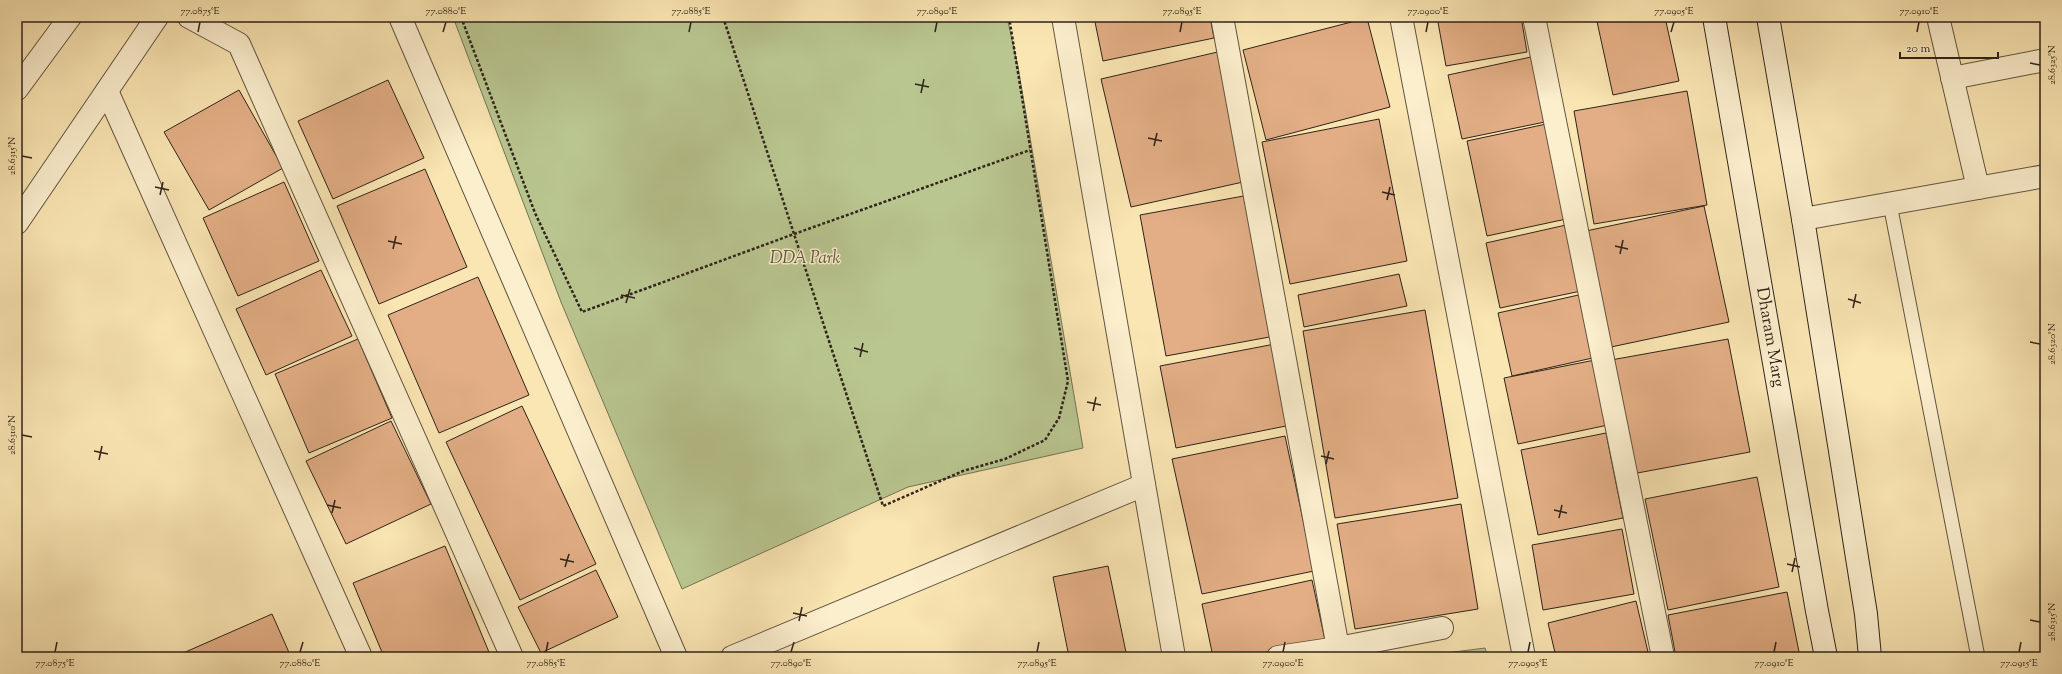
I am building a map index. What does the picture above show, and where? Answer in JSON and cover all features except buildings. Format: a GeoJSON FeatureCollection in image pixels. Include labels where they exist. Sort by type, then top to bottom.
{"type":"FeatureCollection","features":[{"type":"Feature","properties":{"kind":"street"},"geometry":{"type":"LineString","coordinates":[[17,89],[70,17]]}},
{"type":"Feature","properties":{"kind":"street"},"geometry":{"type":"LineString","coordinates":[[17,222],[157,17]]}},
{"type":"Feature","properties":{"kind":"street"},"geometry":{"type":"LineString","coordinates":[[189,17],[239,44],[512,657]]}},
{"type":"Feature","properties":{"kind":"street"},"geometry":{"type":"LineString","coordinates":[[400,17],[676,657]]}},
{"type":"Feature","properties":{"kind":"street"},"geometry":{"type":"LineString","coordinates":[[1063,17],[1174,657]]}},
{"type":"Feature","properties":{"kind":"street"},"geometry":{"type":"LineString","coordinates":[[1222,17],[1338,648]]}},
{"type":"Feature","properties":{"kind":"street"},"geometry":{"type":"LineString","coordinates":[[1401,17],[1524,657]]}},
{"type":"Feature","properties":{"kind":"street"},"geometry":{"type":"LineString","coordinates":[[1534,17],[1663,657]]}},
{"type":"Feature","properties":{"kind":"street","name":"Dharam Marg"},"geometry":{"type":"LineString","coordinates":[[1714,17],[1815,603],[1826,657]]}},
{"type":"Feature","properties":{"kind":"street"},"geometry":{"type":"LineString","coordinates":[[1768,17],[1803,220],[1866,614],[1870,657]]}},
{"type":"Feature","properties":{"kind":"street"},"geometry":{"type":"LineString","coordinates":[[1938,17],[1978,188]]}},
{"type":"Feature","properties":{"kind":"street"},"geometry":{"type":"LineString","coordinates":[[1952,78],[2045,60]]}},
{"type":"Feature","properties":{"kind":"street"},"geometry":{"type":"LineString","coordinates":[[107,91],[361,657]]}},
{"type":"Feature","properties":{"kind":"street"},"geometry":{"type":"LineString","coordinates":[[1803,220],[2045,176]]}},
{"type":"Feature","properties":{"kind":"street"},"geometry":{"type":"LineString","coordinates":[[732,657],[1144,486]]}},
{"type":"Feature","properties":{"kind":"street"},"geometry":{"type":"LineString","coordinates":[[1278,657],[1338,648],[1442,628]]}},
{"type":"Feature","properties":{"kind":"lane"},"geometry":{"type":"LineString","coordinates":[[1890,204],[1978,657]]}},
{"type":"Feature","properties":{"kind":"path"},"geometry":{"type":"LineString","coordinates":[[461,17],[535,213],[582,312],[794,234],[1030,150]]}},
{"type":"Feature","properties":{"kind":"path"},"geometry":{"type":"LineString","coordinates":[[723,17],[883,506],[963,471],[1005,459],[1045,440],[1059,418],[1068,381],[1009,17]]}},
{"type":"Feature","properties":{"kind":"green space","name":"DDA Park"},"geometry":{"type":"Polygon","coordinates":[[[453,17],[1007,17],[1018,67],[1083,448],[908,487],[682,589],[561,302],[453,17]]]}},
{"type":"Feature","properties":{"kind":"green space"},"geometry":{"type":"Polygon","coordinates":[[[1485,648],[1488,657],[1415,657],[1485,648]]]}}]}
